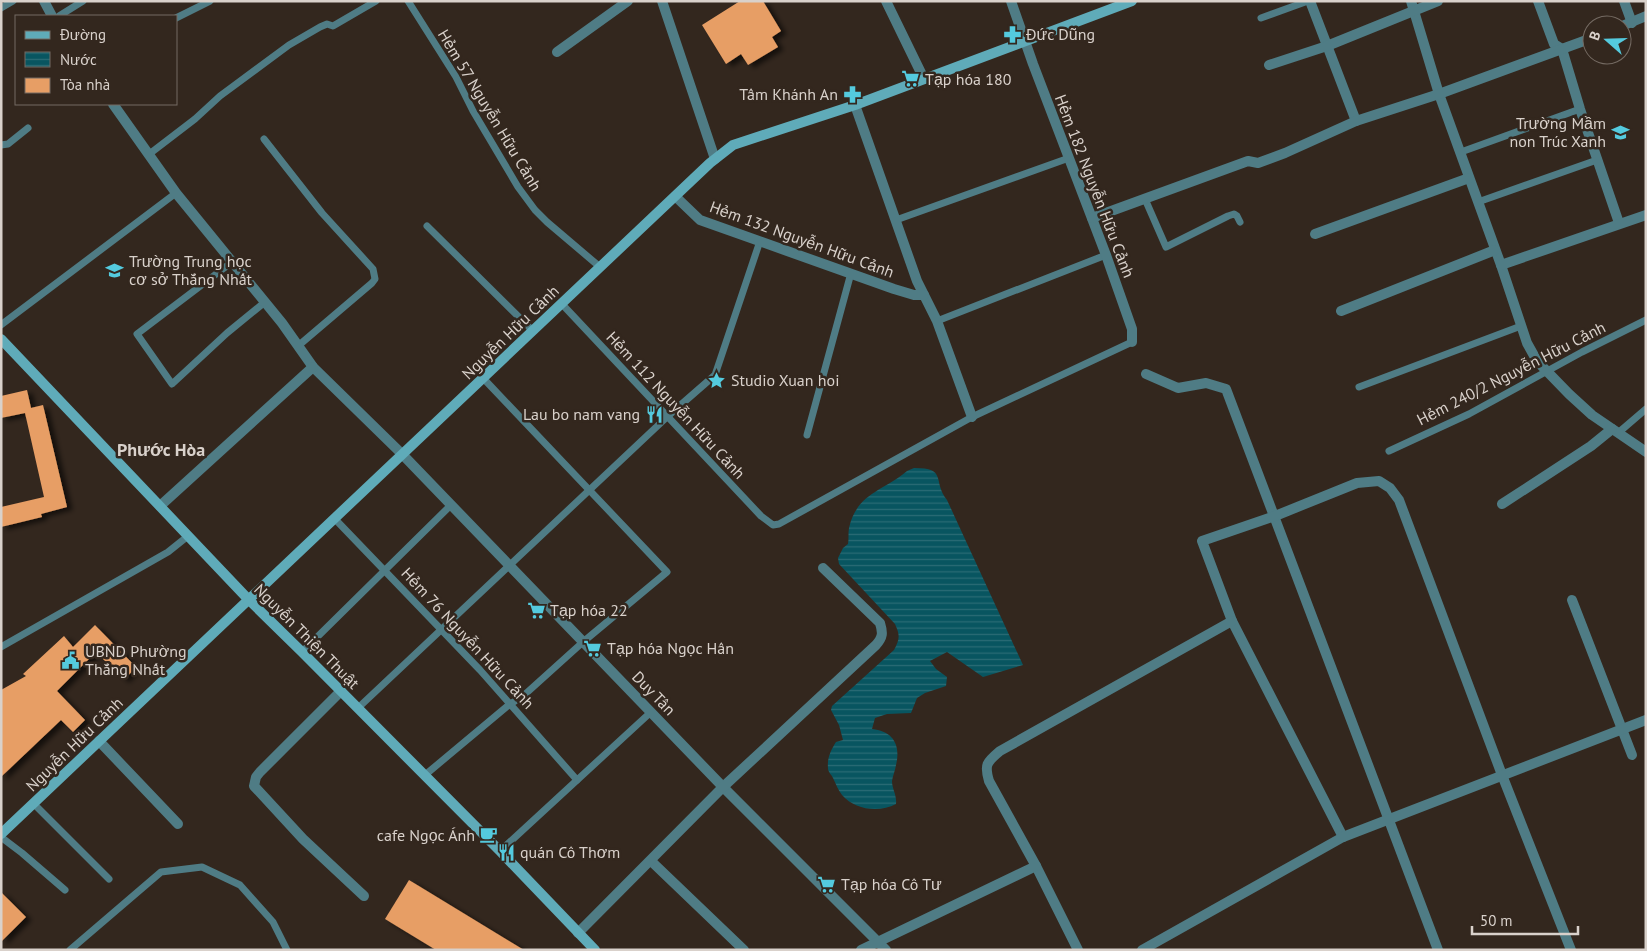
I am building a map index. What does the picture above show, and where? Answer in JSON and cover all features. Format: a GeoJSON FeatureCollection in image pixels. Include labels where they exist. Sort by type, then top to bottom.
{"type":"FeatureCollection","features":[{"type":"Feature","properties":{"kind":"street"},"geometry":{"type":"LineString","coordinates":[[44,1],[51,15]]}},
{"type":"Feature","properties":{"kind":"street"},"geometry":{"type":"LineString","coordinates":[[557,52],[628,1]]}},
{"type":"Feature","properties":{"kind":"street"},"geometry":{"type":"LineString","coordinates":[[662,1],[715,159]]}},
{"type":"Feature","properties":{"kind":"street"},"geometry":{"type":"LineString","coordinates":[[886,1],[924,79]]}},
{"type":"Feature","properties":{"kind":"street","name":"Hẻm 182 Nguyễn Hữu Cảnh"},"geometry":{"type":"LineString","coordinates":[[1012,1],[1106,255],[1132,329],[1132,342]]}},
{"type":"Feature","properties":{"kind":"street","name":"Nguyễn Hữu Cảnh"},"geometry":{"type":"LineString","coordinates":[[1,836],[248,599],[403,455],[532,330],[715,159],[733,145],[855,105],[1132,1]]}},
{"type":"Feature","properties":{"kind":"street"},"geometry":{"type":"LineString","coordinates":[[1309,1],[1356,121]]}},
{"type":"Feature","properties":{"kind":"street"},"geometry":{"type":"LineString","coordinates":[[1269,65],[1327,46],[1412,6],[1438,1]]}},
{"type":"Feature","properties":{"kind":"street"},"geometry":{"type":"LineString","coordinates":[[1538,1],[1554,44],[1562,49],[1580,109],[1619,223]]}},
{"type":"Feature","properties":{"kind":"street"},"geometry":{"type":"LineString","coordinates":[[1624,1],[1626,15]]}},
{"type":"Feature","properties":{"kind":"street"},"geometry":{"type":"LineString","coordinates":[[1412,6],[1439,94],[1530,348],[1546,371],[1592,415],[1646,452]]}},
{"type":"Feature","properties":{"kind":"street"},"geometry":{"type":"LineString","coordinates":[[1632,22],[1646,16]]}},
{"type":"Feature","properties":{"kind":"street"},"geometry":{"type":"LineString","coordinates":[[1092,218],[1248,161],[1258,163],[1356,121],[1439,94],[1582,42]]}},
{"type":"Feature","properties":{"kind":"street","name":"Duy Tân"},"geometry":{"type":"LineString","coordinates":[[113,105],[176,194],[265,302],[313,368],[403,455],[724,787],[886,950]]}},
{"type":"Feature","properties":{"kind":"street","name":"Hẻm 132 Nguyễn Hữu Cảnh"},"geometry":{"type":"LineString","coordinates":[[855,105],[917,281],[937,321],[972,417]]}},
{"type":"Feature","properties":{"kind":"street"},"geometry":{"type":"LineString","coordinates":[[1315,234],[1469,178]]}},
{"type":"Feature","properties":{"kind":"street","name":"Hẻm 132 Nguyễn Hữu Cảnh"},"geometry":{"type":"LineString","coordinates":[[676,197],[700,220],[914,295],[924,295]]}},
{"type":"Feature","properties":{"kind":"street"},"geometry":{"type":"LineString","coordinates":[[1501,265],[1646,215]]}},
{"type":"Feature","properties":{"kind":"street"},"geometry":{"type":"LineString","coordinates":[[1341,311],[1495,250]]}},
{"type":"Feature","properties":{"kind":"street","name":"Nguyễn Thiện Thuật"},"geometry":{"type":"LineString","coordinates":[[1,339],[248,599],[425,775],[595,950]]}},
{"type":"Feature","properties":{"kind":"street"},"geometry":{"type":"LineString","coordinates":[[160,506],[313,368]]}},
{"type":"Feature","properties":{"kind":"street"},"geometry":{"type":"LineString","coordinates":[[1146,374],[1178,388],[1206,383],[1226,389],[1438,950]]}},
{"type":"Feature","properties":{"kind":"street"},"geometry":{"type":"LineString","coordinates":[[1502,504],[1615,431]]}},
{"type":"Feature","properties":{"kind":"street"},"geometry":{"type":"LineString","coordinates":[[1343,836],[1232,622],[1202,541],[1275,516],[1357,483],[1379,481],[1390,488],[1399,500],[1502,775],[1571,950]]}},
{"type":"Feature","properties":{"kind":"street"},"geometry":{"type":"LineString","coordinates":[[578,933],[724,787],[881,639],[883,632],[880,623],[823,568]]}},
{"type":"Feature","properties":{"kind":"street"},"geometry":{"type":"LineString","coordinates":[[1572,600],[1632,755]]}},
{"type":"Feature","properties":{"kind":"street"},"geometry":{"type":"LineString","coordinates":[[1078,950],[1036,866],[989,782],[986,764],[1000,752],[1232,622]]}},
{"type":"Feature","properties":{"kind":"street"},"geometry":{"type":"LineString","coordinates":[[341,691],[260,772],[256,777],[254,786],[303,839],[364,896]]}},
{"type":"Feature","properties":{"kind":"street"},"geometry":{"type":"LineString","coordinates":[[1142,950],[1343,836],[1646,720]]}},
{"type":"Feature","properties":{"kind":"street"},"geometry":{"type":"LineString","coordinates":[[99,741],[178,824]]}},
{"type":"Feature","properties":{"kind":"street"},"geometry":{"type":"LineString","coordinates":[[651,861],[744,950]]}},
{"type":"Feature","properties":{"kind":"street"},"geometry":{"type":"LineString","coordinates":[[861,950],[1036,866]]}},
{"type":"Feature","properties":{"kind":"lane"},"geometry":{"type":"LineString","coordinates":[[1,8],[13,1]]}},
{"type":"Feature","properties":{"kind":"lane"},"geometry":{"type":"LineString","coordinates":[[61,15],[83,1]]}},
{"type":"Feature","properties":{"kind":"lane"},"geometry":{"type":"LineString","coordinates":[[178,17],[210,1]]}},
{"type":"Feature","properties":{"kind":"lane"},"geometry":{"type":"LineString","coordinates":[[148,156],[196,119],[220,96],[289,45],[320,27],[328,24],[333,26],[376,1]]}},
{"type":"Feature","properties":{"kind":"lane","name":"Hẻm 57 Nguyễn Hữu Cảnh"},"geometry":{"type":"LineString","coordinates":[[408,1],[456,77],[473,112],[518,187],[535,210],[547,222],[600,266]]}},
{"type":"Feature","properties":{"kind":"lane"},"geometry":{"type":"LineString","coordinates":[[1261,18],[1309,1]]}},
{"type":"Feature","properties":{"kind":"lane"},"geometry":{"type":"LineString","coordinates":[[1461,152],[1580,109]]}},
{"type":"Feature","properties":{"kind":"lane"},"geometry":{"type":"LineString","coordinates":[[1,145],[8,144],[28,128]]}},
{"type":"Feature","properties":{"kind":"lane"},"geometry":{"type":"LineString","coordinates":[[264,139],[322,213],[373,269],[375,279],[298,346]]}},
{"type":"Feature","properties":{"kind":"lane"},"geometry":{"type":"LineString","coordinates":[[896,220],[1069,158]]}},
{"type":"Feature","properties":{"kind":"lane"},"geometry":{"type":"LineString","coordinates":[[1478,202],[1597,160]]}},
{"type":"Feature","properties":{"kind":"lane"},"geometry":{"type":"LineString","coordinates":[[1,325],[176,194]]}},
{"type":"Feature","properties":{"kind":"lane"},"geometry":{"type":"LineString","coordinates":[[1145,199],[1166,247],[1234,214],[1240,222]]}},
{"type":"Feature","properties":{"kind":"lane"},"geometry":{"type":"LineString","coordinates":[[427,226],[532,330]]}},
{"type":"Feature","properties":{"kind":"lane"},"geometry":{"type":"LineString","coordinates":[[358,708],[668,416],[716,375],[760,241]]}},
{"type":"Feature","properties":{"kind":"lane"},"geometry":{"type":"LineString","coordinates":[[937,321],[1106,255]]}},
{"type":"Feature","properties":{"kind":"lane"},"geometry":{"type":"LineString","coordinates":[[232,262],[136,334],[172,384],[227,332],[265,302]]}},
{"type":"Feature","properties":{"kind":"lane"},"geometry":{"type":"LineString","coordinates":[[807,435],[851,273]]}},
{"type":"Feature","properties":{"kind":"lane","name":"Hẻm 112 Nguyễn Hữu Cảnh"},"geometry":{"type":"LineString","coordinates":[[561,303],[762,516],[773,525],[779,524],[972,417]]}},
{"type":"Feature","properties":{"kind":"lane","name":"Hẻm 240/2 Nguyễn Hữu Cảnh"},"geometry":{"type":"LineString","coordinates":[[1389,451],[1469,414],[1546,371],[1646,320]]}},
{"type":"Feature","properties":{"kind":"lane"},"geometry":{"type":"LineString","coordinates":[[1359,387],[1521,326]]}},
{"type":"Feature","properties":{"kind":"lane"},"geometry":{"type":"LineString","coordinates":[[972,417],[1132,342]]}},
{"type":"Feature","properties":{"kind":"lane"},"geometry":{"type":"LineString","coordinates":[[425,775],[510,704],[522,697],[668,572],[483,378]]}},
{"type":"Feature","properties":{"kind":"lane"},"geometry":{"type":"LineString","coordinates":[[1615,431],[1646,409]]}},
{"type":"Feature","properties":{"kind":"lane"},"geometry":{"type":"LineString","coordinates":[[302,652],[451,505]]}},
{"type":"Feature","properties":{"kind":"lane","name":"Hẻm 76 Nguyễn Hữu Cảnh"},"geometry":{"type":"LineString","coordinates":[[334,518],[442,630],[577,780]]}},
{"type":"Feature","properties":{"kind":"lane"},"geometry":{"type":"LineString","coordinates":[[1,647],[160,556],[188,536]]}},
{"type":"Feature","properties":{"kind":"lane"},"geometry":{"type":"LineString","coordinates":[[500,851],[651,712]]}},
{"type":"Feature","properties":{"kind":"lane"},"geometry":{"type":"LineString","coordinates":[[34,804],[109,879]]}},
{"type":"Feature","properties":{"kind":"lane"},"geometry":{"type":"LineString","coordinates":[[1,836],[65,890]]}},
{"type":"Feature","properties":{"kind":"lane"},"geometry":{"type":"LineString","coordinates":[[70,950],[161,872],[202,867],[240,885],[273,922],[287,950]]}},
{"type":"Feature","properties":{"kind":"water"},"geometry":{"type":"Polygon","coordinates":[[[914,468],[931,470],[938,477],[940,487],[1023,665],[983,677],[947,652],[930,661],[936,669],[947,677],[946,686],[925,693],[917,698],[911,713],[887,714],[875,718],[872,729],[879,730],[890,736],[896,745],[896,767],[892,781],[896,804],[875,809],[860,807],[842,795],[828,771],[831,751],[836,742],[843,740],[839,725],[831,710],[832,706],[894,650],[898,634],[895,624],[839,564],[838,558],[843,548],[848,544],[849,528],[858,507],[872,494],[914,468]]]}},
{"type":"Feature","properties":{"kind":"building"},"geometry":{"type":"Polygon","coordinates":[[[740,1],[763,1],[781,31],[772,37],[778,47],[748,65],[741,54],[726,64],[702,25],[740,1]]]}},
{"type":"Feature","properties":{"kind":"building"},"geometry":{"type":"Polygon","coordinates":[[[27,390],[31,408],[43,405],[67,507],[41,514],[42,517],[1,527],[1,507],[44,497],[25,413],[1,418],[1,396],[27,390]]]}},
{"type":"Feature","properties":{"kind":"building"},"geometry":{"type":"Polygon","coordinates":[[[95,625],[136,667],[124,680],[96,652],[57,691],[85,720],[73,732],[61,720],[1,777],[1,690],[26,676],[23,674],[64,636],[73,647],[95,625]]]}},
{"type":"Feature","properties":{"kind":"building"},"geometry":{"type":"Polygon","coordinates":[[[409,880],[524,950],[436,950],[385,919],[409,880]]]}},
{"type":"Feature","properties":{"kind":"building"},"geometry":{"type":"Polygon","coordinates":[[[1,892],[26,917],[1,942],[1,892]]]}},
{"type":"Feature","properties":{"kind":"place","name":"Đức Dũng"},"geometry":{"type":"Point","coordinates":[1012,34]}},
{"type":"Feature","properties":{"kind":"place","name":"Tạp hóa 180"},"geometry":{"type":"Point","coordinates":[911,79]}},
{"type":"Feature","properties":{"kind":"place","name":"Tâm Khánh An"},"geometry":{"type":"Point","coordinates":[852,94]}},
{"type":"Feature","properties":{"kind":"place","name":"Trường Mầm non Trúc Xanh"},"geometry":{"type":"Point","coordinates":[1620,132]}},
{"type":"Feature","properties":{"kind":"place","name":"Trường Trung học cơ sở Thắng Nhất"},"geometry":{"type":"Point","coordinates":[115,270]}},
{"type":"Feature","properties":{"kind":"place","name":"Studio Xuan hoi"},"geometry":{"type":"Point","coordinates":[717,380]}},
{"type":"Feature","properties":{"kind":"place","name":"Lau bo nam vang"},"geometry":{"type":"Point","coordinates":[654,414]}},
{"type":"Feature","properties":{"kind":"place","name":"Tạp hóa 22"},"geometry":{"type":"Point","coordinates":[536,610]}},
{"type":"Feature","properties":{"kind":"place","name":"Tạp hóa Ngọc Hân"},"geometry":{"type":"Point","coordinates":[593,648]}},
{"type":"Feature","properties":{"kind":"place","name":"UBND Phường Thắng Nhất"},"geometry":{"type":"Point","coordinates":[71,660]}},
{"type":"Feature","properties":{"kind":"place","name":"cafe Ngọc Ánh"},"geometry":{"type":"Point","coordinates":[489,835]}},
{"type":"Feature","properties":{"kind":"place","name":"quán Cô Thơm"},"geometry":{"type":"Point","coordinates":[506,852]}},
{"type":"Feature","properties":{"kind":"place","name":"Tạp hóa Cô Tư"},"geometry":{"type":"Point","coordinates":[827,884]}},
{"type":"Feature","properties":{"kind":"district","name":"Phước Hòa"},"geometry":{"type":"Point","coordinates":[161,450]}}]}
